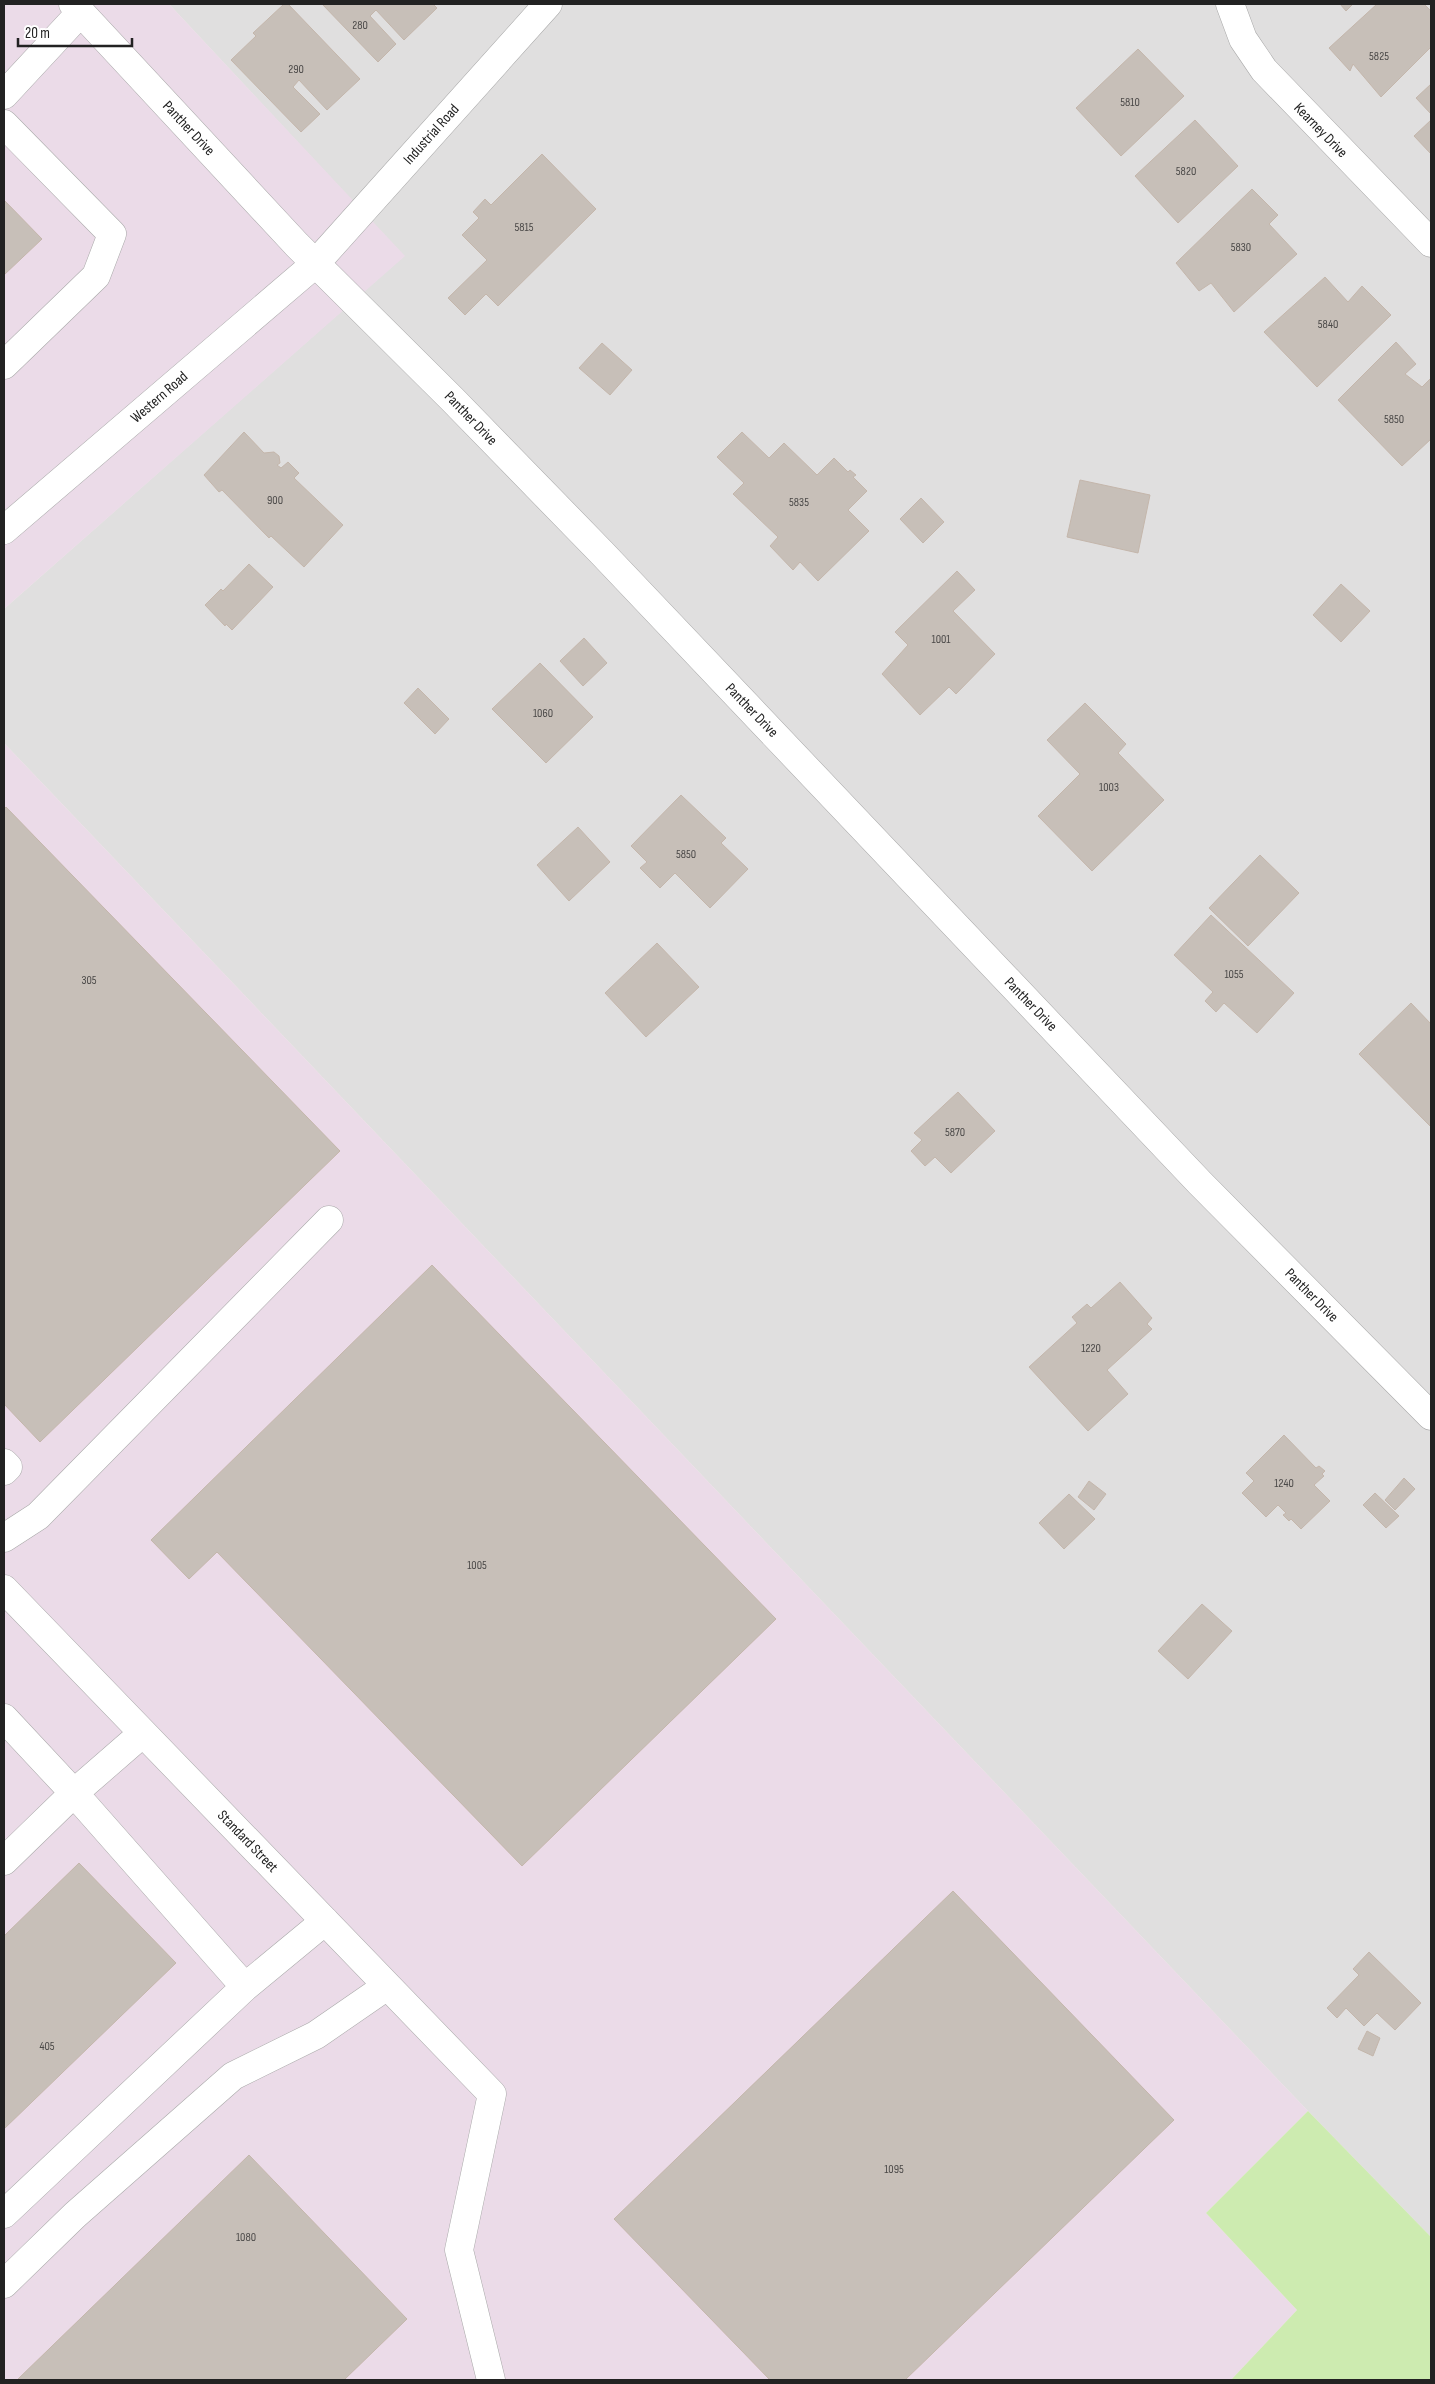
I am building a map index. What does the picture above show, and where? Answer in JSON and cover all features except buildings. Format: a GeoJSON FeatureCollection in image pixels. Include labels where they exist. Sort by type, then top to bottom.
{"type":"FeatureCollection","features":[{"type":"Feature","properties":{"kind":"street","name":"Industrial Road"},"geometry":{"type":"LineString","coordinates":[[315,264],[548,4]]}},
{"type":"Feature","properties":{"kind":"street","name":"Kearney Drive"},"geometry":{"type":"LineString","coordinates":[[1230,4],[1243,39],[1264,70],[1431,243]]}},
{"type":"Feature","properties":{"kind":"street","name":"Panther Drive"},"geometry":{"type":"LineString","coordinates":[[77,8],[315,264],[453,400],[583,533],[1200,1183],[1431,1416]]}},
{"type":"Feature","properties":{"kind":"street"},"geometry":{"type":"LineString","coordinates":[[4,95],[77,8]]}},
{"type":"Feature","properties":{"kind":"street"},"geometry":{"type":"LineString","coordinates":[[4,124],[112,234],[96,276],[4,366]]}},
{"type":"Feature","properties":{"kind":"street","name":"Western Road"},"geometry":{"type":"LineString","coordinates":[[4,530],[315,264]]}},
{"type":"Feature","properties":{"kind":"street"},"geometry":{"type":"LineString","coordinates":[[4,1538],[38,1516],[329,1220]]}},
{"type":"Feature","properties":{"kind":"street"},"geometry":{"type":"LineString","coordinates":[[4,1463],[8,1467],[4,1471]]}},
{"type":"Feature","properties":{"kind":"street","name":"Standard Street"},"geometry":{"type":"LineString","coordinates":[[4,1589],[492,2094],[459,2250],[491,2380]]}},
{"type":"Feature","properties":{"kind":"street"},"geometry":{"type":"LineString","coordinates":[[4,1718],[74,1793],[245,1987]]}},
{"type":"Feature","properties":{"kind":"street"},"geometry":{"type":"LineString","coordinates":[[4,1861],[74,1793],[143,1733]]}},
{"type":"Feature","properties":{"kind":"street"},"geometry":{"type":"LineString","coordinates":[[4,2214],[245,1987],[325,1921]]}},
{"type":"Feature","properties":{"kind":"street"},"geometry":{"type":"LineString","coordinates":[[4,2284],[75,2214],[233,2076],[316,2035],[388,1986]]}},
{"type":"Feature","properties":{"kind":"shaded area"},"geometry":{"type":"Polygon","coordinates":[[[4,4],[169,4],[405,256],[4,609],[4,4]]]}},
{"type":"Feature","properties":{"kind":"shaded area"},"geometry":{"type":"Polygon","coordinates":[[[169,4],[1431,4],[1431,2237],[1308,2111],[4,743],[4,609],[404,256],[169,4]]]}},
{"type":"Feature","properties":{"kind":"shaded area"},"geometry":{"type":"Polygon","coordinates":[[[4,743],[1308,2111],[1206,2213],[1297,2310],[1231,2380],[4,2380],[4,743]]]}},
{"type":"Feature","properties":{"kind":"green space"},"geometry":{"type":"Polygon","coordinates":[[[1308,2111],[1431,2237],[1431,2380],[1231,2380],[1297,2310],[1206,2213],[1308,2111]]]}}]}
